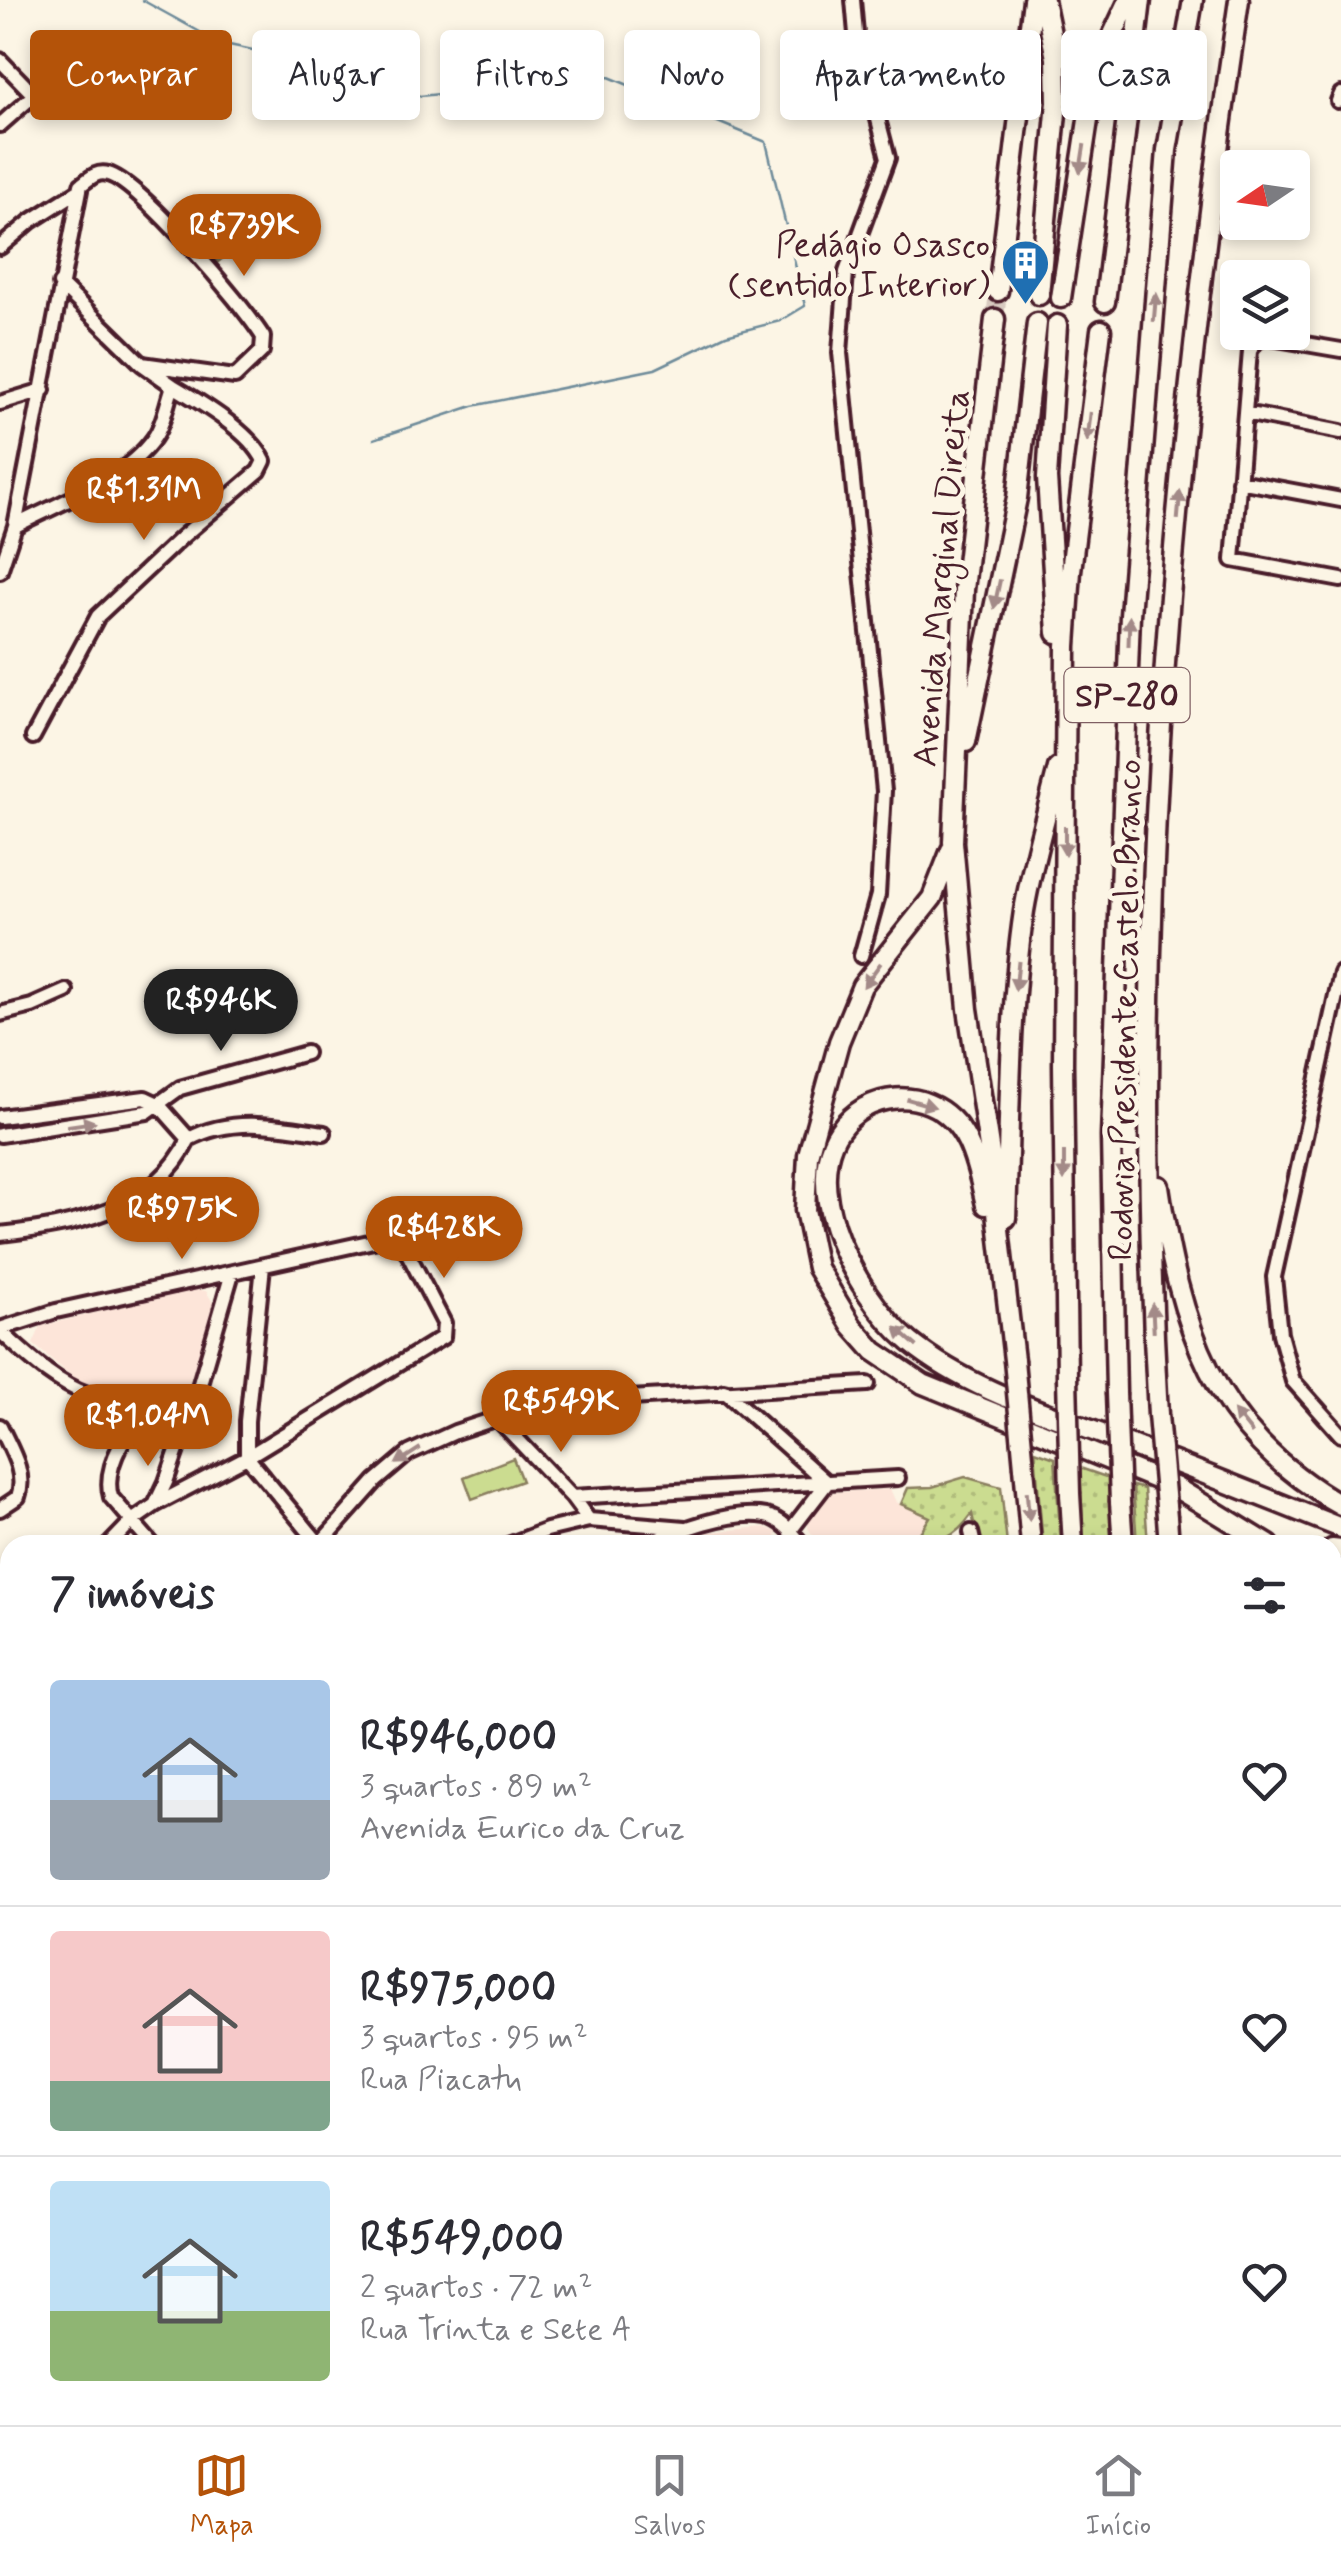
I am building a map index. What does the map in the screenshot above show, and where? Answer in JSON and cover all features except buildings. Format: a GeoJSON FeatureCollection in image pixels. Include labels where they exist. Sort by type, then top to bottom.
{"type":"FeatureCollection","features":[{"type":"Feature","properties":{"kind":"highway"},"geometry":{"type":"LineString","coordinates":[[998,290],[1032,0]]}},
{"type":"Feature","properties":{"kind":"highway"},"geometry":{"type":"LineString","coordinates":[[1038,294],[1057,102],[1056,58],[1044,0]]}},
{"type":"Feature","properties":{"kind":"highway"},"geometry":{"type":"LineString","coordinates":[[1061,298],[1100,62],[1129,0]]}},
{"type":"Feature","properties":{"kind":"highway"},"geometry":{"type":"LineString","coordinates":[[1104,302],[1141,0]]}},
{"type":"Feature","properties":{"kind":"highway","name":"Rodovia Presidente Castelo Branco"},"geometry":{"type":"LineString","coordinates":[[1122,1535],[1111,1137],[1130,616],[1168,150],[1193,0]]}},
{"type":"Feature","properties":{"kind":"highway","name":"Rodovia Presidente Castelo Branco"},"geometry":{"type":"LineString","coordinates":[[1168,1535],[1151,1284],[1154,870],[1180,485],[1216,155],[1238,0]]}},
{"type":"Feature","properties":{"kind":"highway","name":"Avenida Marginal Direita"},"geometry":{"type":"LineString","coordinates":[[953,842],[964,590],[995,319]]}},
{"type":"Feature","properties":{"kind":"highway"},"geometry":{"type":"LineString","coordinates":[[955,796],[1017,498],[1037,323]]}},
{"type":"Feature","properties":{"kind":"highway"},"geometry":{"type":"LineString","coordinates":[[1004,1278],[1012,1037],[1019,954],[1034,858],[1065,736],[1047,508],[1057,326]]}},
{"type":"Feature","properties":{"kind":"highway","name":"Rodovia Presidente Castelo Branco"},"geometry":{"type":"LineString","coordinates":[[1072,1535],[1063,1084],[1065,736],[1071,570],[1101,330]]}},
{"type":"Feature","properties":{"kind":"highway"},"geometry":{"type":"LineString","coordinates":[[953,842],[968,1009],[991,1160],[1030,1535]]}},
{"type":"Feature","properties":{"kind":"highway"},"geometry":{"type":"LineString","coordinates":[[953,842],[932,898],[862,986],[839,1042],[808,1154],[805,1210],[817,1268],[852,1326],[874,1350],[922,1384],[1175,1487],[1253,1535]]}},
{"type":"Feature","properties":{"kind":"highway"},"geometry":{"type":"LineString","coordinates":[[1004,1278],[973,1156],[952,1118],[922,1101],[904,1098],[870,1105],[854,1114],[842,1127],[828,1159],[826,1177],[833,1224],[861,1286],[910,1342],[988,1388],[1341,1528]]}},
{"type":"Feature","properties":{"kind":"highway"},"geometry":{"type":"LineString","coordinates":[[1150,1126],[1177,1289],[1204,1362],[1231,1407],[1264,1446],[1300,1478],[1341,1504]]}},
{"type":"Feature","properties":{"kind":"street"},"geometry":{"type":"LineString","coordinates":[[853,0],[856,34],[888,158],[846,272],[840,352],[884,791],[878,894],[862,956]]}},
{"type":"Feature","properties":{"kind":"street"},"geometry":{"type":"LineString","coordinates":[[0,60],[34,94],[0,125]]}},
{"type":"Feature","properties":{"kind":"street"},"geometry":{"type":"LineString","coordinates":[[0,571],[14,526],[43,390],[81,185],[104,172],[131,188],[191,250],[263,337],[262,351],[234,377],[142,364]]}},
{"type":"Feature","properties":{"kind":"street"},"geometry":{"type":"LineString","coordinates":[[0,247],[31,221],[80,190]]}},
{"type":"Feature","properties":{"kind":"street"},"geometry":{"type":"LineString","coordinates":[[33,737],[98,616],[259,470],[264,461],[239,433],[142,364],[60,284]]}},
{"type":"Feature","properties":{"kind":"street"},"geometry":{"type":"LineString","coordinates":[[1341,350],[1265,337],[1256,341],[1250,352],[1233,560],[1341,580]]}},
{"type":"Feature","properties":{"kind":"street"},"geometry":{"type":"LineString","coordinates":[[14,526],[105,479],[136,457],[156,435],[173,386]]}},
{"type":"Feature","properties":{"kind":"street"},"geometry":{"type":"LineString","coordinates":[[0,403],[43,390]]}},
{"type":"Feature","properties":{"kind":"street"},"geometry":{"type":"LineString","coordinates":[[1245,412],[1341,432]]}},
{"type":"Feature","properties":{"kind":"street"},"geometry":{"type":"LineString","coordinates":[[1239,481],[1341,500]]}},
{"type":"Feature","properties":{"kind":"street"},"geometry":{"type":"LineString","coordinates":[[1341,972],[1274,1277],[1280,1334],[1293,1382],[1341,1435]]}},
{"type":"Feature","properties":{"kind":"street"},"geometry":{"type":"LineString","coordinates":[[0,1014],[66,992]]}},
{"type":"Feature","properties":{"kind":"street"},"geometry":{"type":"LineString","coordinates":[[0,1135],[147,1112],[180,1088],[306,1053]]}},
{"type":"Feature","properties":{"kind":"street"},"geometry":{"type":"LineString","coordinates":[[0,1117],[145,1098],[158,1104],[190,1139]]}},
{"type":"Feature","properties":{"kind":"street"},"geometry":{"type":"LineString","coordinates":[[0,1234],[82,1222],[112,1212],[142,1194],[183,1152],[190,1139],[204,1131],[248,1124],[324,1133]]}},
{"type":"Feature","properties":{"kind":"street"},"geometry":{"type":"LineString","coordinates":[[118,1535],[154,1504],[247,1457],[426,1349],[446,1334],[444,1323],[402,1242],[394,1238],[56,1311],[0,1330],[28,1357],[81,1393],[100,1400],[157,1402],[196,1398]]}},
{"type":"Feature","properties":{"kind":"street"},"geometry":{"type":"LineString","coordinates":[[263,1266],[247,1421],[247,1457],[311,1535]]}},
{"type":"Feature","properties":{"kind":"street"},"geometry":{"type":"LineString","coordinates":[[154,1504],[196,1398],[232,1273]]}},
{"type":"Feature","properties":{"kind":"street"},"geometry":{"type":"LineString","coordinates":[[328,1535],[376,1481],[409,1453],[497,1418],[560,1402],[868,1384]]}},
{"type":"Feature","properties":{"kind":"street"},"geometry":{"type":"LineString","coordinates":[[724,1391],[828,1483]]}},
{"type":"Feature","properties":{"kind":"street"},"geometry":{"type":"LineString","coordinates":[[145,1535],[111,1497],[109,1478],[129,1427],[157,1402]]}},
{"type":"Feature","properties":{"kind":"street"},"geometry":{"type":"LineString","coordinates":[[497,1418],[589,1520]]}},
{"type":"Feature","properties":{"kind":"street"},"geometry":{"type":"LineString","coordinates":[[0,1426],[22,1482],[18,1497],[0,1509]]}},
{"type":"Feature","properties":{"kind":"street"},"geometry":{"type":"LineString","coordinates":[[572,1497],[898,1478]]}},
{"type":"Feature","properties":{"kind":"street"},"geometry":{"type":"LineString","coordinates":[[790,1530],[828,1483]]}},
{"type":"Feature","properties":{"kind":"street"},"geometry":{"type":"LineString","coordinates":[[534,1535],[589,1520],[685,1528],[767,1516],[794,1535]]}},
{"type":"Feature","properties":{"kind":"street"},"geometry":{"type":"LineString","coordinates":[[668,1535],[685,1528]]}},
{"type":"Feature","properties":{"kind":"street"},"geometry":{"type":"LineString","coordinates":[[0,1830],[0,1941]]}},
{"type":"Feature","properties":{"kind":"shaded area"},"geometry":{"type":"Polygon","coordinates":[[[193,1289],[206,1291],[215,1306],[193,1383],[107,1398],[87,1389],[33,1344],[41,1326],[193,1289]]]}},
{"type":"Feature","properties":{"kind":"shaded area"},"geometry":{"type":"Polygon","coordinates":[[[890,1489],[896,1502],[930,1517],[918,1535],[813,1535],[808,1528],[808,1513],[822,1493],[890,1489]]]}},
{"type":"Feature","properties":{"kind":"shaded area"},"geometry":{"type":"Polygon","coordinates":[[[765,1527],[777,1532],[707,1535],[707,1532],[765,1527]]]}},
{"type":"Feature","properties":{"kind":"green space"},"geometry":{"type":"Polygon","coordinates":[[[200,208],[233,250],[218,262],[185,219],[200,208]]]}},
{"type":"Feature","properties":{"kind":"green space"},"geometry":{"type":"Polygon","coordinates":[[[1035,1451],[1055,1458],[1060,1535],[1042,1535],[1035,1451]]]}},
{"type":"Feature","properties":{"kind":"green space"},"geometry":{"type":"Polygon","coordinates":[[[513,1458],[522,1481],[472,1499],[464,1477],[513,1458]]]}},
{"type":"Feature","properties":{"kind":"green space"},"geometry":{"type":"Polygon","coordinates":[[[1080,1468],[1109,1478],[1113,1535],[1083,1535],[1080,1468]]]}},
{"type":"Feature","properties":{"kind":"green space"},"geometry":{"type":"Polygon","coordinates":[[[965,1477],[1001,1487],[1006,1535],[977,1535],[972,1514],[951,1535],[918,1535],[930,1517],[901,1504],[908,1488],[932,1487],[965,1477]]]}},
{"type":"Feature","properties":{"kind":"green space"},"geometry":{"type":"Polygon","coordinates":[[[1133,1486],[1144,1489],[1147,1535],[1136,1535],[1133,1486]]]}},
{"type":"Feature","properties":{"kind":"waterway"},"geometry":{"type":"LineString","coordinates":[[142,0],[220,43],[299,60],[420,96],[609,77],[766,142],[805,306],[780,321],[726,335],[655,369],[473,406],[374,439]]}},
{"type":"Feature","properties":{"kind":"tunnel"},"geometry":{"type":"LineString","coordinates":[[995,319],[998,291]]}},
{"type":"Feature","properties":{"kind":"place","name":"Pedágio Osasco (sentido Interior)"},"geometry":{"type":"Point","coordinates":[1025,306]}}]}
